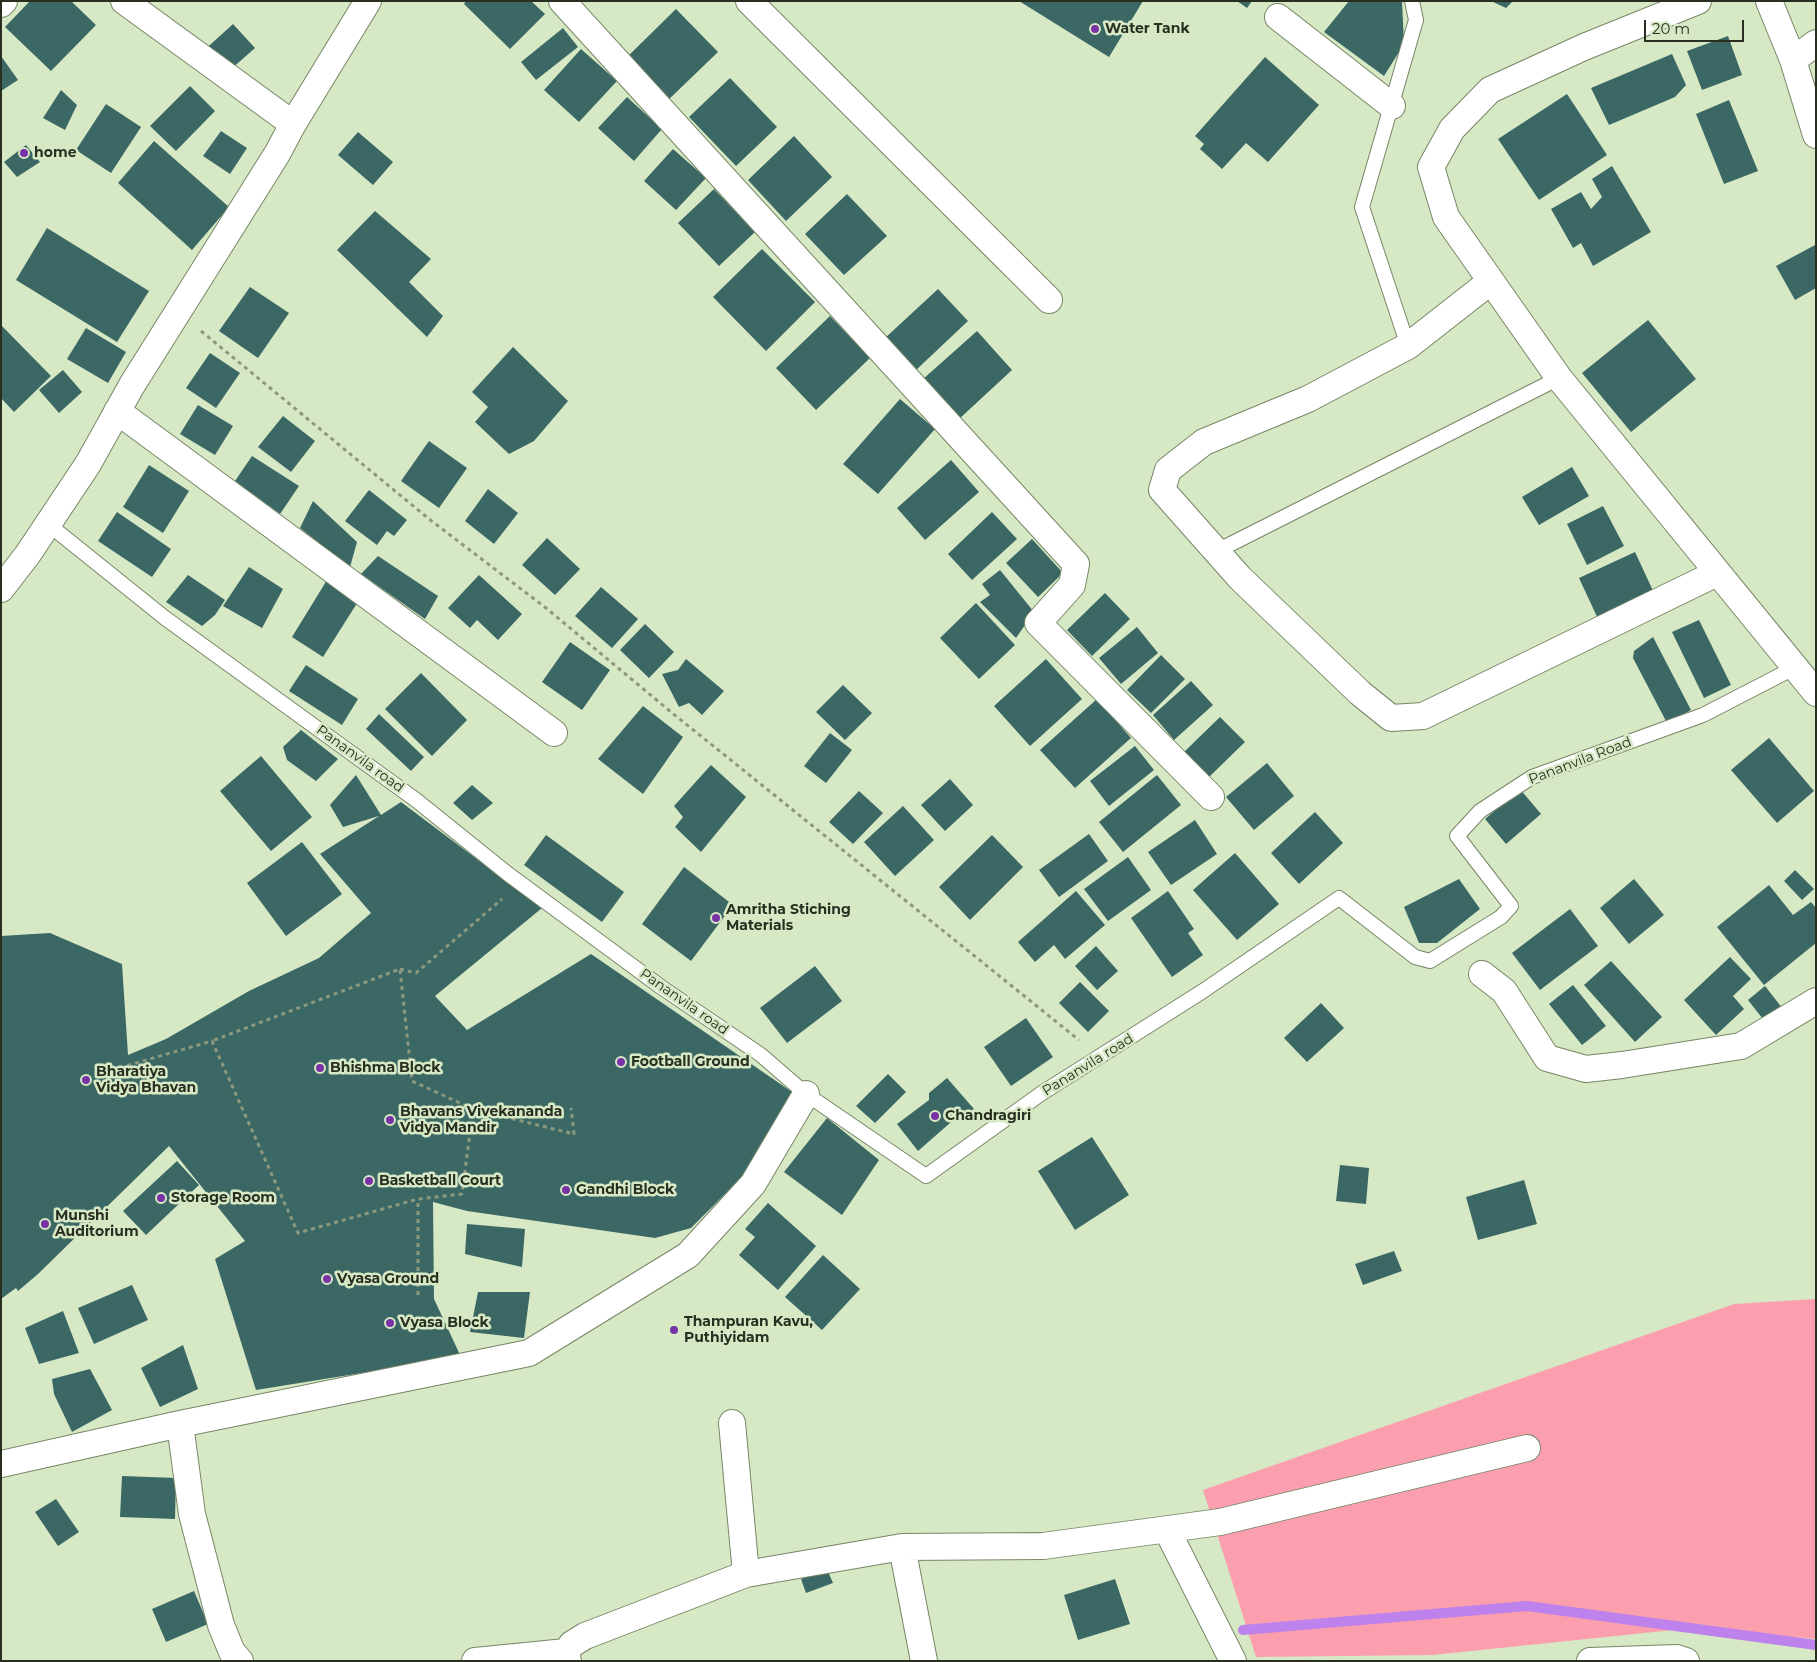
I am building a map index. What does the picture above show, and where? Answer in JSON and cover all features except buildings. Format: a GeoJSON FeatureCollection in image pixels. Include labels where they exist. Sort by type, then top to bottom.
{"type":"FeatureCollection","features":[{"type":"Feature","properties":{"kind":"street"},"geometry":{"type":"LineString","coordinates":[[1,4],[4,1]]}},
{"type":"Feature","properties":{"kind":"street"},"geometry":{"type":"LineString","coordinates":[[124,1],[293,124]]}},
{"type":"Feature","properties":{"kind":"street"},"geometry":{"type":"LineString","coordinates":[[1,590],[88,464],[117,411],[272,162],[368,1]]}},
{"type":"Feature","properties":{"kind":"street"},"geometry":{"type":"LineString","coordinates":[[562,1],[1076,564],[1072,585],[1038,623],[1210,797]]}},
{"type":"Feature","properties":{"kind":"street"},"geometry":{"type":"LineString","coordinates":[[749,1],[1049,300]]}},
{"type":"Feature","properties":{"kind":"street"},"geometry":{"type":"LineString","coordinates":[[1698,1],[1584,47],[1490,90],[1452,129],[1431,167],[1446,217],[1559,378],[1816,693]]}},
{"type":"Feature","properties":{"kind":"street"},"geometry":{"type":"LineString","coordinates":[[1769,1],[1793,60],[1816,135]]}},
{"type":"Feature","properties":{"kind":"street"},"geometry":{"type":"LineString","coordinates":[[1278,17],[1392,106]]}},
{"type":"Feature","properties":{"kind":"street"},"geometry":{"type":"LineString","coordinates":[[1793,60],[1816,43]]}},
{"type":"Feature","properties":{"kind":"street"},"geometry":{"type":"LineString","coordinates":[[1491,281],[1408,346],[1308,399],[1204,442],[1168,470],[1162,490],[1240,578],[1346,680],[1391,718],[1424,716],[1717,573]]}},
{"type":"Feature","properties":{"kind":"street"},"geometry":{"type":"LineString","coordinates":[[117,411],[554,733]]}},
{"type":"Feature","properties":{"kind":"street"},"geometry":{"type":"LineString","coordinates":[[1482,974],[1504,991],[1546,1058],[1586,1068],[1622,1065],[1741,1046],[1816,1002]]}},
{"type":"Feature","properties":{"kind":"street"},"geometry":{"type":"LineString","coordinates":[[1,1464],[180,1424],[529,1353],[688,1255],[754,1184],[806,1094]]}},
{"type":"Feature","properties":{"kind":"street"},"geometry":{"type":"LineString","coordinates":[[180,1424],[192,1514],[221,1625],[232,1652],[240,1661]]}},
{"type":"Feature","properties":{"kind":"street"},"geometry":{"type":"LineString","coordinates":[[732,1424],[746,1574]]}},
{"type":"Feature","properties":{"kind":"street"},"geometry":{"type":"LineString","coordinates":[[475,1661],[567,1656],[572,1644],[585,1636],[746,1574],[902,1548],[1043,1546],[1220,1522],[1527,1448]]}},
{"type":"Feature","properties":{"kind":"street"},"geometry":{"type":"LineString","coordinates":[[1167,1530],[1233,1661]]}},
{"type":"Feature","properties":{"kind":"street"},"geometry":{"type":"LineString","coordinates":[[902,1548],[924,1661]]}},
{"type":"Feature","properties":{"kind":"street"},"geometry":{"type":"LineString","coordinates":[[1590,1661],[1677,1658],[1686,1661]]}},
{"type":"Feature","properties":{"kind":"lane"},"geometry":{"type":"LineString","coordinates":[[1408,346],[1362,207],[1416,20],[1412,1]]}},
{"type":"Feature","properties":{"kind":"lane"},"geometry":{"type":"LineString","coordinates":[[1216,552],[1559,378]]}},
{"type":"Feature","properties":{"kind":"lane","name":"Pananvila road"},"geometry":{"type":"LineString","coordinates":[[48,524],[165,618],[416,800],[521,883],[661,987],[760,1055],[806,1094],[926,1176],[1042,1093],[1186,1002],[1338,898]]}},
{"type":"Feature","properties":{"kind":"lane","name":"Pananvila Road"},"geometry":{"type":"LineString","coordinates":[[1338,898],[1415,957],[1430,961],[1501,917],[1511,906],[1457,836],[1480,811],[1532,777],[1703,715],[1794,668]]}},
{"type":"Feature","properties":{"kind":"path"},"geometry":{"type":"LineString","coordinates":[[177,312],[429,519],[546,608],[986,968],[1099,1056]]}},
{"type":"Feature","properties":{"kind":"path"},"geometry":{"type":"LineString","coordinates":[[112,1070],[212,1041],[400,970],[416,973],[521,883]]}},
{"type":"Feature","properties":{"kind":"path"},"geometry":{"type":"LineString","coordinates":[[400,970],[412,1081],[473,1109],[574,1134],[571,1108]]}},
{"type":"Feature","properties":{"kind":"path"},"geometry":{"type":"LineString","coordinates":[[212,1041],[298,1233],[418,1199],[462,1194],[473,1109]]}},
{"type":"Feature","properties":{"kind":"path"},"geometry":{"type":"LineString","coordinates":[[418,1199],[418,1295]]}},
{"type":"Feature","properties":{"kind":"shaded area"},"geometry":{"type":"Polygon","coordinates":[[[1816,1299],[1816,1639],[1692,1628],[1433,1655],[1256,1657],[1203,1490],[1734,1304],[1816,1299]]]}},
{"type":"Feature","properties":{"kind":"waterway"},"geometry":{"type":"LineString","coordinates":[[1243,1630],[1527,1606],[1816,1645]]}},
{"type":"Feature","properties":{"kind":"place","name":"Water Tank"},"geometry":{"type":"Point","coordinates":[1095,29]}},
{"type":"Feature","properties":{"kind":"place","name":"home"},"geometry":{"type":"Point","coordinates":[24,153]}},
{"type":"Feature","properties":{"kind":"place","name":"Amritha Stiching Materials"},"geometry":{"type":"Point","coordinates":[716,918]}},
{"type":"Feature","properties":{"kind":"place","name":"Football Ground"},"geometry":{"type":"Point","coordinates":[621,1062]}},
{"type":"Feature","properties":{"kind":"place","name":"Bhishma Block"},"geometry":{"type":"Point","coordinates":[320,1068]}},
{"type":"Feature","properties":{"kind":"place","name":"Bharatiya Vidya Bhavan"},"geometry":{"type":"Point","coordinates":[86,1080]}},
{"type":"Feature","properties":{"kind":"place","name":"Chandragiri"},"geometry":{"type":"Point","coordinates":[935,1116]}},
{"type":"Feature","properties":{"kind":"place","name":"Bhavans Vivekananda Vidya Mandir"},"geometry":{"type":"Point","coordinates":[390,1120]}},
{"type":"Feature","properties":{"kind":"place","name":"Basketball Court"},"geometry":{"type":"Point","coordinates":[369,1181]}},
{"type":"Feature","properties":{"kind":"place","name":"Gandhi Block"},"geometry":{"type":"Point","coordinates":[566,1190]}},
{"type":"Feature","properties":{"kind":"place","name":"Storage Room"},"geometry":{"type":"Point","coordinates":[161,1198]}},
{"type":"Feature","properties":{"kind":"place","name":"Munshi Auditorium"},"geometry":{"type":"Point","coordinates":[45,1224]}},
{"type":"Feature","properties":{"kind":"place","name":"Vyasa Ground"},"geometry":{"type":"Point","coordinates":[327,1279]}},
{"type":"Feature","properties":{"kind":"place","name":"Vyasa Block"},"geometry":{"type":"Point","coordinates":[390,1323]}},
{"type":"Feature","properties":{"kind":"place","name":"Thampuran Kavu, Puthiyidam"},"geometry":{"type":"Point","coordinates":[674,1330]}}]}
